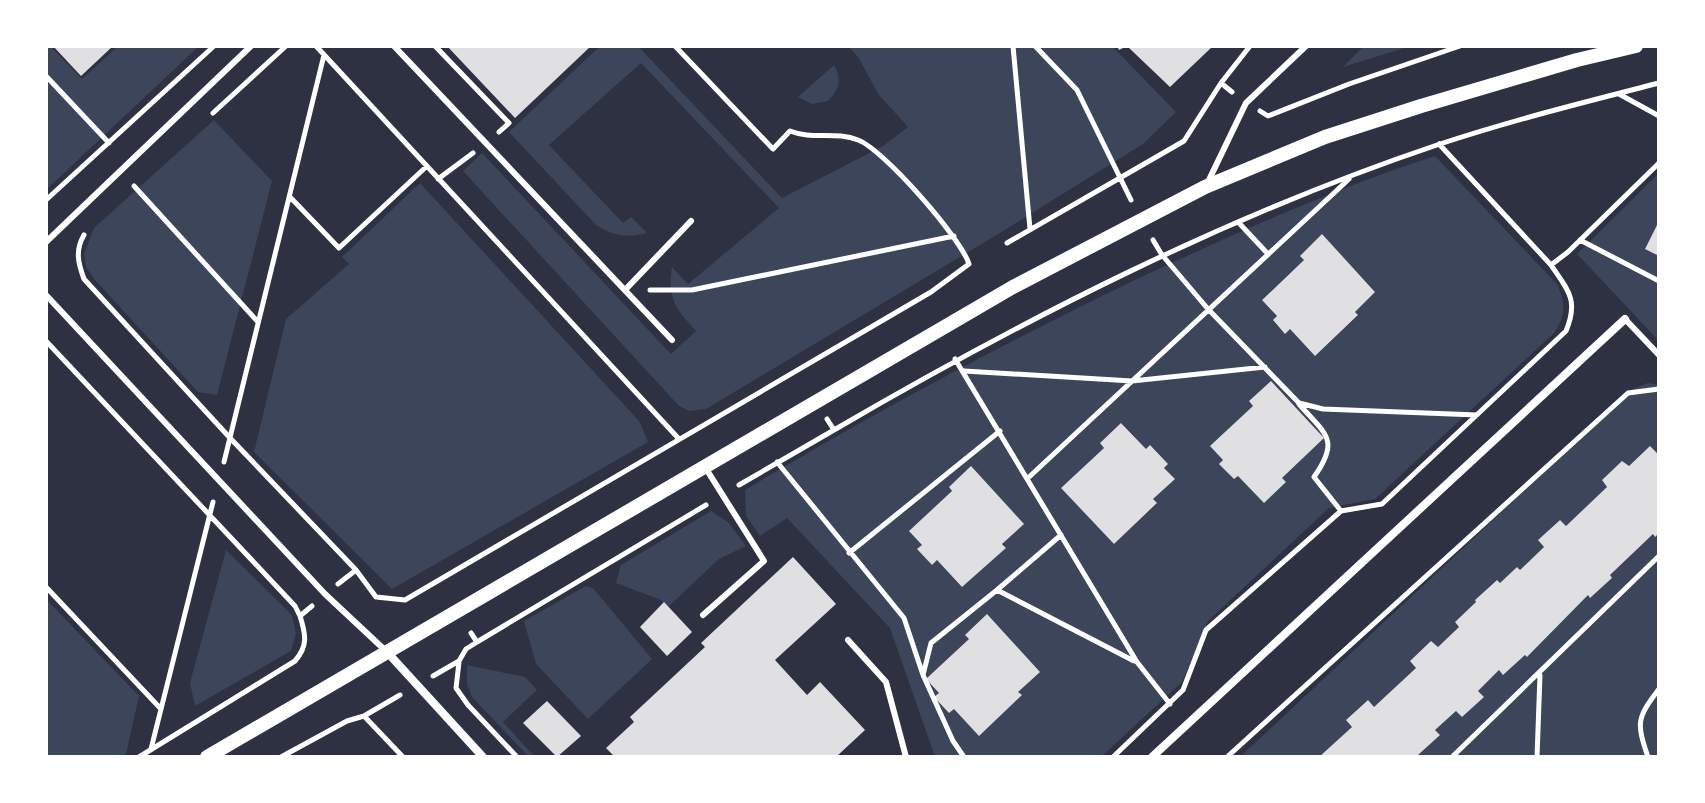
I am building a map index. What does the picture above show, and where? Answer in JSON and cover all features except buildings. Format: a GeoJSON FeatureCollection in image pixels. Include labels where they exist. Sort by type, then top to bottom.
{"type":"FeatureCollection","features":[{"type":"Feature","properties":{"kind":"street"},"geometry":{"type":"LineString","coordinates":[[207,757],[1013,287],[1205,187],[1325,137],[1575,53],[1636,46]]}},
{"type":"Feature","properties":{"kind":"street"},"geometry":{"type":"LineString","coordinates":[[1152,757],[1625,319]]}},
{"type":"Feature","properties":{"kind":"street"},"geometry":{"type":"LineString","coordinates":[[387,652],[483,757]]}},
{"type":"Feature","properties":{"kind":"lane"},"geometry":{"type":"LineString","coordinates":[[46,242],[251,46]]}},
{"type":"Feature","properties":{"kind":"lane"},"geometry":{"type":"LineString","coordinates":[[394,46],[672,340]]}},
{"type":"Feature","properties":{"kind":"lane"},"geometry":{"type":"LineString","coordinates":[[1205,187],[1246,103],[1306,46]]}},
{"type":"Feature","properties":{"kind":"lane"},"geometry":{"type":"LineString","coordinates":[[625,290],[691,221]]}},
{"type":"Feature","properties":{"kind":"lane"},"geometry":{"type":"LineString","coordinates":[[46,295],[325,594],[387,652]]}},
{"type":"Feature","properties":{"kind":"lane"},"geometry":{"type":"LineString","coordinates":[[1625,319],[1659,355]]}},
{"type":"Feature","properties":{"kind":"lane"},"geometry":{"type":"LineString","coordinates":[[703,615],[764,561],[705,467]]}},
{"type":"Feature","properties":{"kind":"lane"},"geometry":{"type":"LineString","coordinates":[[848,640],[886,682],[906,757]]}},
{"type":"Feature","properties":{"kind":"path"},"geometry":{"type":"LineString","coordinates":[[46,200],[214,46]]}},
{"type":"Feature","properties":{"kind":"path"},"geometry":{"type":"LineString","coordinates":[[204,122],[286,46]]}},
{"type":"Feature","properties":{"kind":"path"},"geometry":{"type":"LineString","coordinates":[[316,46],[679,439]]}},
{"type":"Feature","properties":{"kind":"path"},"geometry":{"type":"LineString","coordinates":[[87,227],[79,242],[77,260],[84,279],[356,570],[376,597],[405,600],[931,292],[969,264],[966,253],[954,236],[876,150],[856,139],[801,136],[790,131],[773,149],[675,46]]}},
{"type":"Feature","properties":{"kind":"path"},"geometry":{"type":"LineString","coordinates":[[1013,46],[1030,229]]}},
{"type":"Feature","properties":{"kind":"path"},"geometry":{"type":"LineString","coordinates":[[1035,46],[1077,90],[1162,255],[1208,309],[1328,436],[1329,448],[1314,477],[1341,511]]}},
{"type":"Feature","properties":{"kind":"path"},"geometry":{"type":"LineString","coordinates":[[1221,83],[1250,46]]}},
{"type":"Feature","properties":{"kind":"path"},"geometry":{"type":"LineString","coordinates":[[324,55],[290,196],[339,248],[427,166]]}},
{"type":"Feature","properties":{"kind":"path"},"geometry":{"type":"LineString","coordinates":[[46,76],[109,143]]}},
{"type":"Feature","properties":{"kind":"path"},"geometry":{"type":"LineString","coordinates":[[517,757],[456,688],[459,661],[466,649],[777,462],[955,359],[1162,255],[1354,175],[1439,144],[1659,83]]}},
{"type":"Feature","properties":{"kind":"path"},"geometry":{"type":"LineString","coordinates":[[1618,94],[1659,116]]}},
{"type":"Feature","properties":{"kind":"path"},"geometry":{"type":"LineString","coordinates":[[1113,757],[1183,690],[1206,630],[1341,511],[1382,504],[1566,331],[1573,305],[1568,290],[1551,265],[1439,144]]}},
{"type":"Feature","properties":{"kind":"path"},"geometry":{"type":"LineString","coordinates":[[1551,265],[1659,163]]}},
{"type":"Feature","properties":{"kind":"path"},"geometry":{"type":"LineString","coordinates":[[1028,478],[1354,175]]}},
{"type":"Feature","properties":{"kind":"path"},"geometry":{"type":"LineString","coordinates":[[145,176],[134,186],[258,322]]}},
{"type":"Feature","properties":{"kind":"path"},"geometry":{"type":"LineString","coordinates":[[1239,223],[1268,254]]}},
{"type":"Feature","properties":{"kind":"path"},"geometry":{"type":"LineString","coordinates":[[625,290],[692,290],[954,236]]}},
{"type":"Feature","properties":{"kind":"path"},"geometry":{"type":"LineString","coordinates":[[1580,240],[1659,281]]}},
{"type":"Feature","properties":{"kind":"path"},"geometry":{"type":"LineString","coordinates":[[46,341],[295,606],[305,631],[304,650],[295,661],[139,757]]}},
{"type":"Feature","properties":{"kind":"path"},"geometry":{"type":"LineString","coordinates":[[955,359],[1137,662],[1170,704]]}},
{"type":"Feature","properties":{"kind":"path"},"geometry":{"type":"LineString","coordinates":[[964,371],[1132,381],[1266,367]]}},
{"type":"Feature","properties":{"kind":"path"},"geometry":{"type":"LineString","coordinates":[[796,371],[834,430]]}},
{"type":"Feature","properties":{"kind":"path"},"geometry":{"type":"LineString","coordinates":[[1227,757],[1628,393],[1659,389]]}},
{"type":"Feature","properties":{"kind":"path"},"geometry":{"type":"LineString","coordinates":[[1299,403],[1323,409],[1478,415]]}},
{"type":"Feature","properties":{"kind":"path"},"geometry":{"type":"LineString","coordinates":[[849,553],[1000,431]]}},
{"type":"Feature","properties":{"kind":"path"},"geometry":{"type":"LineString","coordinates":[[777,462],[904,618],[923,675],[953,741],[964,757]]}},
{"type":"Feature","properties":{"kind":"path"},"geometry":{"type":"LineString","coordinates":[[923,675],[931,643],[1061,535]]}},
{"type":"Feature","properties":{"kind":"path"},"geometry":{"type":"LineString","coordinates":[[1452,757],[1659,556]]}},
{"type":"Feature","properties":{"kind":"path"},"geometry":{"type":"LineString","coordinates":[[300,616],[356,570]]}},
{"type":"Feature","properties":{"kind":"path"},"geometry":{"type":"LineString","coordinates":[[46,587],[161,709]]}},
{"type":"Feature","properties":{"kind":"path"},"geometry":{"type":"LineString","coordinates":[[997,590],[1137,662]]}},
{"type":"Feature","properties":{"kind":"path"},"geometry":{"type":"LineString","coordinates":[[471,633],[477,642]]}},
{"type":"Feature","properties":{"kind":"path"},"geometry":{"type":"LineString","coordinates":[[281,757],[347,721],[364,716],[459,661]]}},
{"type":"Feature","properties":{"kind":"path"},"geometry":{"type":"LineString","coordinates":[[1537,757],[1540,674]]}},
{"type":"Feature","properties":{"kind":"path"},"geometry":{"type":"LineString","coordinates":[[1648,757],[1640,735],[1640,716],[1659,689]]}},
{"type":"Feature","properties":{"kind":"path"},"geometry":{"type":"LineString","coordinates":[[364,716],[403,757]]}},
{"type":"Feature","properties":{"kind":"shaded area"},"geometry":{"type":"Polygon","coordinates":[[[47,46],[82,79],[118,46],[199,46],[46,190],[47,46]]]}},
{"type":"Feature","properties":{"kind":"shaded area"},"geometry":{"type":"Polygon","coordinates":[[[600,46],[638,46],[782,198],[883,146],[908,127],[879,95],[858,57],[848,46],[1112,46],[1176,112],[1143,144],[1000,233],[706,409],[689,411],[679,406],[463,171],[482,153],[671,354],[696,331],[674,302],[672,267],[688,284],[779,208],[641,63],[549,145],[623,223],[631,217],[647,233],[620,235],[596,225],[509,132],[600,46]]]}},
{"type":"Feature","properties":{"kind":"shaded area"},"geometry":{"type":"Polygon","coordinates":[[[1364,46],[1411,46],[1343,67],[1364,46]]]}},
{"type":"Feature","properties":{"kind":"shaded area"},"geometry":{"type":"Polygon","coordinates":[[[834,65],[838,84],[828,101],[812,104],[798,97],[834,65]]]}},
{"type":"Feature","properties":{"kind":"shaded area"},"geometry":{"type":"Polygon","coordinates":[[[214,120],[272,181],[217,395],[198,392],[95,280],[86,267],[84,254],[94,228],[214,120]]]}},
{"type":"Feature","properties":{"kind":"shaded area"},"geometry":{"type":"Polygon","coordinates":[[[1435,156],[1557,284],[1563,309],[1554,333],[1375,499],[1329,508],[1208,621],[1182,682],[1101,757],[935,757],[890,628],[787,518],[760,536],[746,516],[745,490],[890,406],[1139,278],[1248,228],[1435,156]],[[1322,235],[1301,255],[1304,260],[1262,299],[1277,316],[1273,321],[1285,333],[1290,329],[1315,356],[1358,316],[1355,312],[1375,291],[1322,235]],[[1271,381],[1249,401],[1253,406],[1220,464],[1233,479],[1238,476],[1264,502],[1286,482],[1282,478],[1324,438],[1271,381]],[[1122,423],[1100,443],[1104,448],[1061,488],[1114,544],[1157,504],[1153,499],[1174,479],[1164,468],[1168,464],[1146,449],[1122,423]],[[971,467],[949,487],[952,491],[910,530],[922,545],[918,549],[932,565],[937,560],[962,587],[1006,548],[971,467]],[[965,635],[969,639],[926,680],[939,693],[934,697],[949,713],[954,709],[979,735],[1021,696],[1018,692],[1039,671],[965,635]]]}},
{"type":"Feature","properties":{"kind":"shaded area"},"geometry":{"type":"Polygon","coordinates":[[[1659,173],[1659,221],[1645,248],[1659,256],[1659,341],[1577,254],[1659,173]]]}},
{"type":"Feature","properties":{"kind":"shaded area"},"geometry":{"type":"Polygon","coordinates":[[[420,183],[640,422],[648,442],[392,589],[254,452],[286,319],[349,264],[342,257],[420,183]]]}},
{"type":"Feature","properties":{"kind":"shaded area"},"geometry":{"type":"Polygon","coordinates":[[[1648,383],[1659,385],[1659,455],[1650,446],[1629,466],[1621,462],[1602,480],[1607,487],[1566,526],[1559,520],[1538,540],[1544,547],[1520,570],[1517,567],[1500,583],[1496,580],[1455,622],[1459,627],[1438,647],[1431,642],[1411,660],[1416,668],[1374,707],[1367,700],[1346,720],[1352,727],[1319,757],[1240,757],[1633,389],[1648,383]]]}},
{"type":"Feature","properties":{"kind":"shaded area"},"geometry":{"type":"Polygon","coordinates":[[[711,511],[728,522],[746,546],[719,559],[668,607],[661,600],[616,583],[621,565],[711,511]]]}},
{"type":"Feature","properties":{"kind":"shaded area"},"geometry":{"type":"Polygon","coordinates":[[[1659,533],[1659,757],[1418,755],[1439,734],[1435,730],[1456,711],[1462,717],[1483,697],[1478,691],[1499,670],[1504,674],[1525,655],[1527,657],[1588,595],[1591,597],[1653,534],[1659,533]]]}},
{"type":"Feature","properties":{"kind":"shaded area"},"geometry":{"type":"Polygon","coordinates":[[[226,550],[292,615],[296,634],[291,651],[195,706],[190,683],[226,550]]]}},
{"type":"Feature","properties":{"kind":"shaded area"},"geometry":{"type":"Polygon","coordinates":[[[586,586],[593,588],[652,659],[588,719],[536,664],[524,621],[586,586]]]}},
{"type":"Feature","properties":{"kind":"shaded area"},"geometry":{"type":"Polygon","coordinates":[[[46,599],[139,696],[126,754],[121,757],[46,757],[46,599]]]}},
{"type":"Feature","properties":{"kind":"shaded area"},"geometry":{"type":"Polygon","coordinates":[[[467,665],[525,677],[537,690],[503,722],[535,757],[529,757],[472,697],[467,684],[467,665]]]}}]}
